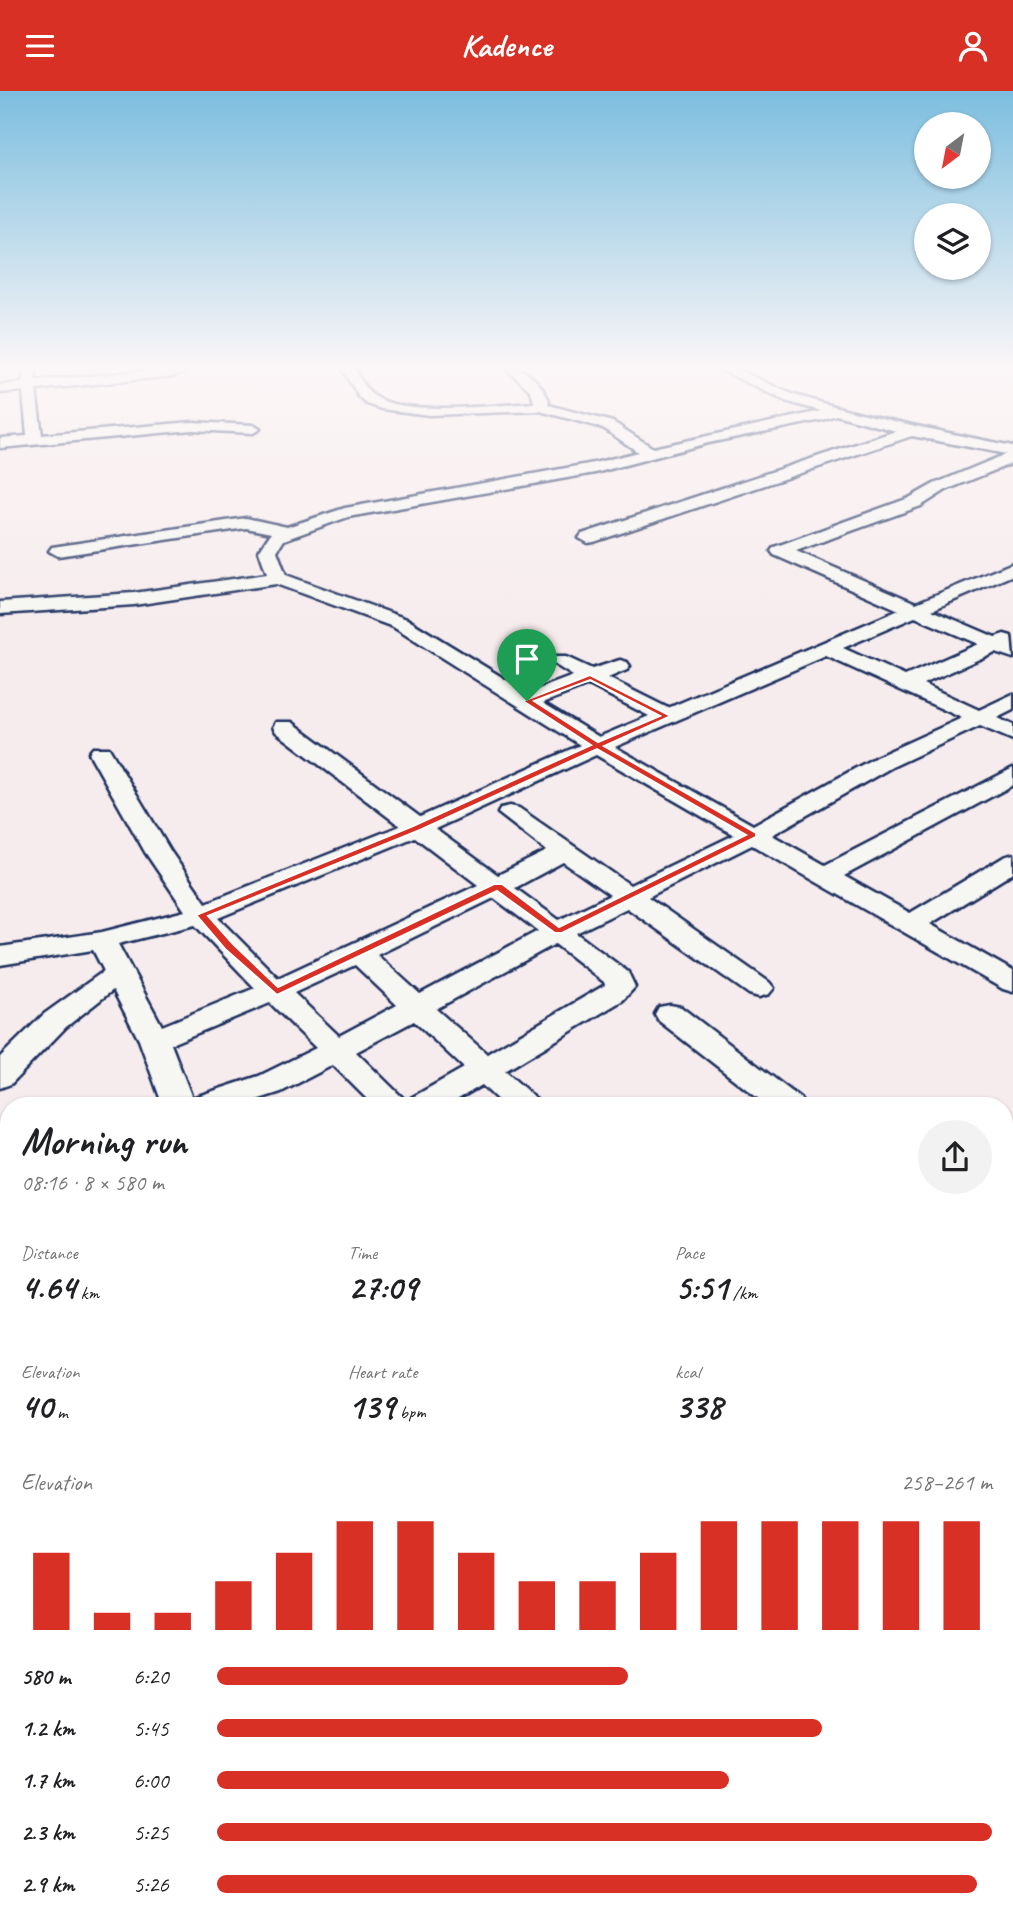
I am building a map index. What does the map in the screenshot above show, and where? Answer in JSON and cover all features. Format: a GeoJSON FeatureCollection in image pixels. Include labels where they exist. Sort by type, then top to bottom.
{"type":"FeatureCollection","features":[{"type":"Feature","properties":{"kind":"street"},"geometry":{"type":"LineString","coordinates":[[278,578],[268,551],[277,536],[285,532],[345,513],[572,472],[655,452]]}},
{"type":"Feature","properties":{"kind":"street"},"geometry":{"type":"LineString","coordinates":[[588,538],[851,452]]}},
{"type":"Feature","properties":{"kind":"street"},"geometry":{"type":"LineString","coordinates":[[1007,644],[912,610],[780,551],[915,502],[940,487],[1013,457]]}},
{"type":"Feature","properties":{"kind":"street"},"geometry":{"type":"LineString","coordinates":[[58,551],[246,523],[285,532]]}},
{"type":"Feature","properties":{"kind":"street"},"geometry":{"type":"LineString","coordinates":[[0,956],[102,940],[201,915],[416,828],[597,745],[1013,568]]}},
{"type":"Feature","properties":{"kind":"street"},"geometry":{"type":"LineString","coordinates":[[0,608],[134,599],[278,578],[400,623],[597,745],[1013,983]]}},
{"type":"Feature","properties":{"kind":"street"},"geometry":{"type":"LineString","coordinates":[[905,684],[1007,644]]}},
{"type":"Feature","properties":{"kind":"street"},"geometry":{"type":"LineString","coordinates":[[827,648],[1013,733]]}},
{"type":"Feature","properties":{"kind":"street"},"geometry":{"type":"LineString","coordinates":[[559,661],[667,716]]}},
{"type":"Feature","properties":{"kind":"street"},"geometry":{"type":"LineString","coordinates":[[527,701],[620,666]]}},
{"type":"Feature","properties":{"kind":"street"},"geometry":{"type":"LineString","coordinates":[[230,1097],[270,1084],[559,931],[753,835],[884,762],[935,741],[1013,701]]}},
{"type":"Feature","properties":{"kind":"street"},"geometry":{"type":"LineString","coordinates":[[284,727],[416,828],[559,931],[618,978],[620,987],[613,994],[437,1097]]}},
{"type":"Feature","properties":{"kind":"street"},"geometry":{"type":"LineString","coordinates":[[101,753],[158,852],[201,915],[229,946],[384,1097]]}},
{"type":"Feature","properties":{"kind":"street"},"geometry":{"type":"LineString","coordinates":[[824,876],[1013,775]]}},
{"type":"Feature","properties":{"kind":"street"},"geometry":{"type":"LineString","coordinates":[[510,813],[759,988]]}},
{"type":"Feature","properties":{"kind":"street"},"geometry":{"type":"LineString","coordinates":[[154,1040],[277,992],[564,852]]}},
{"type":"Feature","properties":{"kind":"street"},"geometry":{"type":"LineString","coordinates":[[910,925],[1013,862]]}},
{"type":"Feature","properties":{"kind":"street"},"geometry":{"type":"LineString","coordinates":[[102,940],[154,1040],[176,1097]]}},
{"type":"Feature","properties":{"kind":"street"},"geometry":{"type":"LineString","coordinates":[[358,953],[515,1097]]}},
{"type":"Feature","properties":{"kind":"street"},"geometry":{"type":"LineString","coordinates":[[0,1077],[43,1031],[83,996],[119,974]]}},
{"type":"Feature","properties":{"kind":"street"},"geometry":{"type":"LineString","coordinates":[[670,1014],[777,1097]]}},
{"type":"Feature","properties":{"kind":"route"},"geometry":{"type":"LineString","coordinates":[[527,701],[590,677],[667,716],[597,745],[753,835],[559,931],[498,886],[277,992],[201,915],[416,828],[597,745],[527,701]]}}]}
